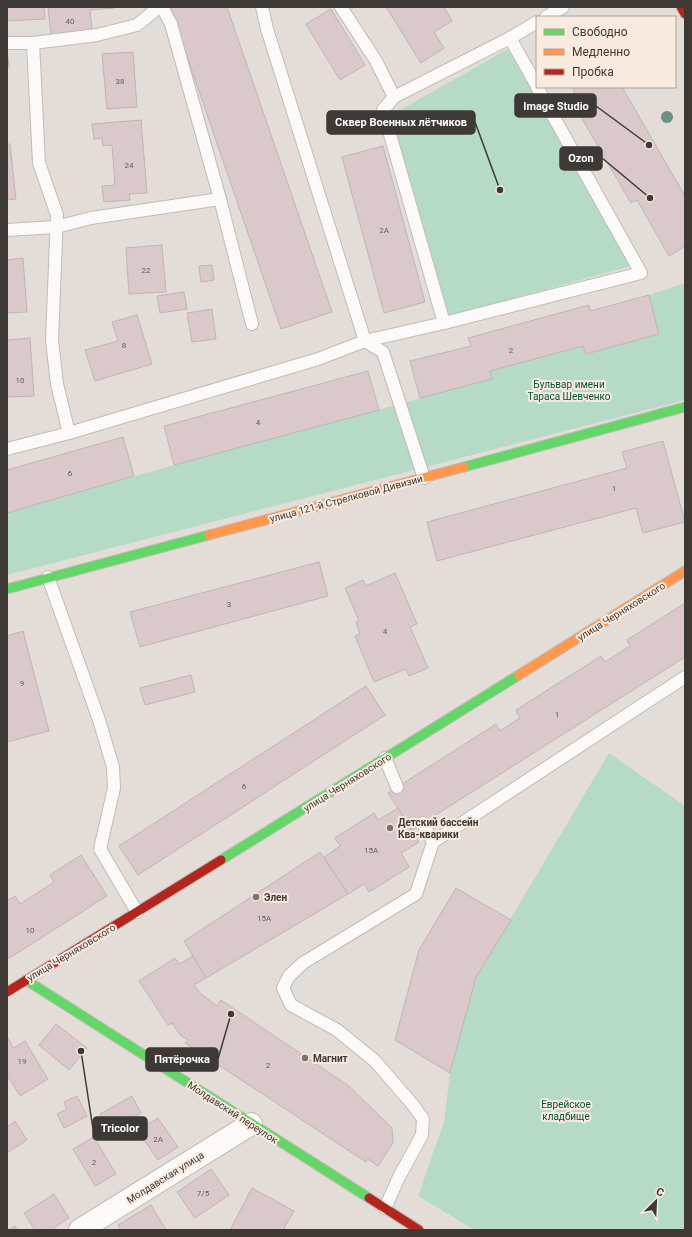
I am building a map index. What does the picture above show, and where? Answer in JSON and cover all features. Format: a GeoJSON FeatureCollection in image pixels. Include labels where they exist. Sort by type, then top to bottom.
{"type":"FeatureCollection","features":[{"type":"Feature","properties":{"kind":"street"},"geometry":{"type":"LineString","coordinates":[[681,7],[685,14]]}},
{"type":"Feature","properties":{"kind":"street","name":"улица 121-й Стрелковой Дивизии"},"geometry":{"type":"LineString","coordinates":[[7,588],[424,478],[685,407]]}},
{"type":"Feature","properties":{"kind":"street","name":"улица Черняховского"},"geometry":{"type":"LineString","coordinates":[[7,992],[685,571]]}},
{"type":"Feature","properties":{"kind":"street","name":"Молдавский переулок"},"geometry":{"type":"LineString","coordinates":[[26,980],[419,1230]]}},
{"type":"Feature","properties":{"kind":"street","name":"Молдавская улица"},"geometry":{"type":"LineString","coordinates":[[80,1230],[251,1124]]}},
{"type":"Feature","properties":{"kind":"lane"},"geometry":{"type":"LineString","coordinates":[[7,43],[33,43],[97,35],[136,25],[161,7],[171,24],[220,199],[252,324]]}},
{"type":"Feature","properties":{"kind":"lane"},"geometry":{"type":"LineString","coordinates":[[262,7],[267,29],[365,341],[383,352],[424,478]]}},
{"type":"Feature","properties":{"kind":"lane"},"geometry":{"type":"LineString","coordinates":[[341,7],[376,61],[394,97]]}},
{"type":"Feature","properties":{"kind":"lane"},"geometry":{"type":"LineString","coordinates":[[548,16],[563,7]]}},
{"type":"Feature","properties":{"kind":"lane"},"geometry":{"type":"LineString","coordinates":[[444,323],[383,110],[394,97],[510,38],[536,23]]}},
{"type":"Feature","properties":{"kind":"lane"},"geometry":{"type":"LineString","coordinates":[[510,38],[536,85]]}},
{"type":"Feature","properties":{"kind":"lane"},"geometry":{"type":"LineString","coordinates":[[33,43],[39,163],[57,216],[52,340],[57,384],[69,433]]}},
{"type":"Feature","properties":{"kind":"lane"},"geometry":{"type":"LineString","coordinates":[[7,449],[69,433],[318,359],[365,341],[444,323],[641,273],[538,88]]}},
{"type":"Feature","properties":{"kind":"lane"},"geometry":{"type":"LineString","coordinates":[[7,230],[56,227],[91,218],[220,199]]}},
{"type":"Feature","properties":{"kind":"lane"},"geometry":{"type":"LineString","coordinates":[[48,577],[99,720],[113,767],[114,788],[100,849],[137,912]]}},
{"type":"Feature","properties":{"kind":"lane"},"geometry":{"type":"LineString","coordinates":[[385,1208],[399,1177],[422,1135],[423,1118],[375,1061],[337,1030],[290,1005],[283,988],[289,976],[303,962],[416,894],[433,842],[685,677]]}},
{"type":"Feature","properties":{"kind":"lane"},"geometry":{"type":"LineString","coordinates":[[385,758],[397,787]]}},
{"type":"Feature","properties":{"kind":"lane"},"geometry":{"type":"LineString","coordinates":[[423,823],[433,842]]}},
{"type":"Feature","properties":{"kind":"green space"},"geometry":{"type":"Polygon","coordinates":[[[508,49],[631,266],[449,316],[391,115],[508,49]]]}},
{"type":"Feature","properties":{"kind":"green space","name":"Бульвар имени Тараса Шевченко"},"geometry":{"type":"Polygon","coordinates":[[[685,283],[685,400],[7,575],[7,513],[174,465],[492,379],[490,371],[583,346],[586,354],[659,334],[649,295],[685,283]]]}},
{"type":"Feature","properties":{"kind":"green space","name":"Еврейское кладбище"},"geometry":{"type":"Polygon","coordinates":[[[609,753],[685,806],[685,1230],[475,1230],[418,1196],[444,1122],[450,1073],[476,977],[609,753]]]}},
{"type":"Feature","properties":{"kind":"building"},"geometry":{"type":"Polygon","coordinates":[[[7,7],[44,7],[45,19],[7,21],[7,7]]]}},
{"type":"Feature","properties":{"kind":"building"},"geometry":{"type":"Polygon","coordinates":[[[48,7],[114,8],[90,10],[92,31],[51,35],[48,7]]]}},
{"type":"Feature","properties":{"kind":"building"},"geometry":{"type":"Polygon","coordinates":[[[170,7],[227,7],[332,312],[281,329],[170,7]]]}},
{"type":"Feature","properties":{"kind":"building"},"geometry":{"type":"Polygon","coordinates":[[[386,7],[444,7],[452,21],[434,32],[444,48],[421,63],[386,7]]]}},
{"type":"Feature","properties":{"kind":"building"},"geometry":{"type":"Polygon","coordinates":[[[331,9],[365,65],[340,80],[306,24],[331,9]]]}},
{"type":"Feature","properties":{"kind":"building"},"geometry":{"type":"Polygon","coordinates":[[[7,48],[9,67],[7,67],[7,48]]]}},
{"type":"Feature","properties":{"kind":"building"},"geometry":{"type":"Polygon","coordinates":[[[133,52],[137,107],[107,109],[102,54],[133,52]]]}},
{"type":"Feature","properties":{"kind":"building"},"geometry":{"type":"Polygon","coordinates":[[[573,88],[623,88],[685,196],[685,246],[669,256],[637,200],[631,203],[569,96],[575,92],[573,88]]]}},
{"type":"Feature","properties":{"kind":"building"},"geometry":{"type":"Polygon","coordinates":[[[141,120],[147,193],[129,194],[130,200],[104,202],[102,186],[115,185],[112,145],[103,146],[102,138],[94,139],[92,124],[141,120]]]}},
{"type":"Feature","properties":{"kind":"building"},"geometry":{"type":"Polygon","coordinates":[[[7,144],[10,144],[16,199],[7,200],[7,144]]]}},
{"type":"Feature","properties":{"kind":"building"},"geometry":{"type":"Polygon","coordinates":[[[383,146],[425,302],[384,313],[342,157],[383,146]]]}},
{"type":"Feature","properties":{"kind":"building"},"geometry":{"type":"Polygon","coordinates":[[[162,245],[166,292],[129,294],[126,248],[162,245]]]}},
{"type":"Feature","properties":{"kind":"building"},"geometry":{"type":"Polygon","coordinates":[[[23,258],[27,312],[7,313],[7,260],[23,258]]]}},
{"type":"Feature","properties":{"kind":"building"},"geometry":{"type":"Polygon","coordinates":[[[212,265],[214,280],[201,282],[199,266],[212,265]]]}},
{"type":"Feature","properties":{"kind":"building"},"geometry":{"type":"Polygon","coordinates":[[[184,292],[187,309],[160,313],[157,296],[184,292]]]}},
{"type":"Feature","properties":{"kind":"building"},"geometry":{"type":"Polygon","coordinates":[[[649,295],[659,334],[586,354],[583,346],[490,371],[492,379],[420,398],[410,361],[471,346],[468,338],[589,305],[590,311],[649,295]]]}},
{"type":"Feature","properties":{"kind":"building"},"geometry":{"type":"Polygon","coordinates":[[[212,309],[216,339],[192,342],[187,313],[212,309]]]}},
{"type":"Feature","properties":{"kind":"building"},"geometry":{"type":"Polygon","coordinates":[[[137,315],[152,364],[95,381],[85,350],[118,341],[112,322],[137,315]]]}},
{"type":"Feature","properties":{"kind":"building"},"geometry":{"type":"Polygon","coordinates":[[[30,338],[34,396],[7,397],[7,340],[30,338]]]}},
{"type":"Feature","properties":{"kind":"building"},"geometry":{"type":"Polygon","coordinates":[[[368,371],[379,410],[174,465],[164,426],[368,371]]]}},
{"type":"Feature","properties":{"kind":"building"},"geometry":{"type":"Polygon","coordinates":[[[123,437],[134,476],[7,513],[7,470],[123,437]]]}},
{"type":"Feature","properties":{"kind":"building"},"geometry":{"type":"Polygon","coordinates":[[[663,441],[685,522],[643,533],[636,508],[437,561],[427,522],[627,468],[622,452],[663,441]]]}},
{"type":"Feature","properties":{"kind":"building"},"geometry":{"type":"Polygon","coordinates":[[[319,562],[328,596],[140,647],[130,612],[319,562]]]}},
{"type":"Feature","properties":{"kind":"building"},"geometry":{"type":"Polygon","coordinates":[[[395,573],[417,624],[410,627],[428,668],[409,676],[406,669],[374,682],[355,636],[360,634],[356,622],[359,621],[345,588],[363,580],[366,586],[395,573]]]}},
{"type":"Feature","properties":{"kind":"building"},"geometry":{"type":"Polygon","coordinates":[[[685,603],[685,657],[412,830],[388,793],[496,724],[500,731],[520,718],[516,710],[601,656],[605,662],[630,646],[627,640],[685,603]]]}},
{"type":"Feature","properties":{"kind":"building"},"geometry":{"type":"Polygon","coordinates":[[[23,631],[49,731],[7,742],[7,636],[23,631]]]}},
{"type":"Feature","properties":{"kind":"building"},"geometry":{"type":"Polygon","coordinates":[[[191,675],[195,692],[145,705],[140,688],[191,675]]]}},
{"type":"Feature","properties":{"kind":"building"},"geometry":{"type":"Polygon","coordinates":[[[366,686],[385,715],[138,875],[119,846],[366,686]]]}},
{"type":"Feature","properties":{"kind":"building"},"geometry":{"type":"Polygon","coordinates":[[[398,808],[419,842],[401,853],[409,867],[369,892],[364,884],[348,894],[324,857],[340,846],[335,838],[374,813],[378,820],[398,808]]]}},
{"type":"Feature","properties":{"kind":"building"},"geometry":{"type":"Polygon","coordinates":[[[320,852],[348,894],[206,978],[184,941],[320,852]]]}},
{"type":"Feature","properties":{"kind":"building"},"geometry":{"type":"Polygon","coordinates":[[[81,855],[107,896],[8,959],[7,901],[15,896],[20,904],[54,882],[50,875],[81,855]]]}},
{"type":"Feature","properties":{"kind":"building"},"geometry":{"type":"Polygon","coordinates":[[[456,888],[511,920],[476,977],[450,1073],[395,1040],[419,950],[456,888]]]}},
{"type":"Feature","properties":{"kind":"building"},"geometry":{"type":"Polygon","coordinates":[[[193,956],[206,978],[194,985],[201,994],[217,1006],[221,1000],[349,1086],[392,1128],[393,1143],[378,1166],[368,1159],[366,1162],[185,1043],[188,1040],[180,1035],[172,1023],[168,1025],[139,981],[175,958],[179,964],[193,956]]]}},
{"type":"Feature","properties":{"kind":"building"},"geometry":{"type":"Polygon","coordinates":[[[56,1024],[87,1048],[69,1070],[39,1045],[56,1024]]]}},
{"type":"Feature","properties":{"kind":"building"},"geometry":{"type":"Polygon","coordinates":[[[7,1037],[14,1048],[25,1041],[48,1079],[20,1096],[7,1075],[7,1037]]]}},
{"type":"Feature","properties":{"kind":"building"},"geometry":{"type":"Polygon","coordinates":[[[77,1096],[87,1116],[64,1128],[57,1114],[67,1109],[64,1102],[77,1096]]]}},
{"type":"Feature","properties":{"kind":"building"},"geometry":{"type":"Polygon","coordinates":[[[132,1096],[141,1113],[110,1130],[100,1114],[132,1096]]]}},
{"type":"Feature","properties":{"kind":"building"},"geometry":{"type":"Polygon","coordinates":[[[158,1118],[178,1147],[158,1160],[138,1131],[158,1118]]]}},
{"type":"Feature","properties":{"kind":"building"},"geometry":{"type":"Polygon","coordinates":[[[15,1121],[27,1140],[7,1153],[7,1127],[15,1121]]]}},
{"type":"Feature","properties":{"kind":"building"},"geometry":{"type":"Polygon","coordinates":[[[94,1137],[116,1174],[95,1186],[73,1149],[94,1137]]]}},
{"type":"Feature","properties":{"kind":"building"},"geometry":{"type":"Polygon","coordinates":[[[211,1169],[229,1195],[195,1218],[177,1192],[211,1169]]]}},
{"type":"Feature","properties":{"kind":"building"},"geometry":{"type":"Polygon","coordinates":[[[252,1188],[294,1211],[283,1230],[230,1230],[252,1188]]]}},
{"type":"Feature","properties":{"kind":"building"},"geometry":{"type":"Polygon","coordinates":[[[54,1194],[69,1218],[51,1230],[35,1230],[24,1213],[54,1194]]]}},
{"type":"Feature","properties":{"kind":"building"},"geometry":{"type":"Polygon","coordinates":[[[151,1205],[166,1230],[121,1230],[118,1225],[151,1205]]]}},
{"type":"Feature","properties":{"kind":"building"},"geometry":{"type":"Polygon","coordinates":[[[15,1226],[17,1230],[8,1230],[15,1226]]]}},
{"type":"Feature","properties":{"kind":"traffic: fast"},"geometry":{"type":"LineString","coordinates":[[464,467],[685,407]]}},
{"type":"Feature","properties":{"kind":"traffic: fast"},"geometry":{"type":"LineString","coordinates":[[7,589],[209,535]]}},
{"type":"Feature","properties":{"kind":"traffic: fast"},"geometry":{"type":"LineString","coordinates":[[221,860],[519,675]]}},
{"type":"Feature","properties":{"kind":"traffic: fast"},"geometry":{"type":"LineString","coordinates":[[26,980],[369,1198]]}},
{"type":"Feature","properties":{"kind":"traffic: slow"},"geometry":{"type":"LineString","coordinates":[[209,535],[464,467]]}},
{"type":"Feature","properties":{"kind":"traffic: slow"},"geometry":{"type":"LineString","coordinates":[[519,675],[685,571]]}},
{"type":"Feature","properties":{"kind":"traffic: jam"},"geometry":{"type":"LineString","coordinates":[[681,7],[685,14]]}},
{"type":"Feature","properties":{"kind":"traffic: jam"},"geometry":{"type":"LineString","coordinates":[[7,992],[221,860]]}},
{"type":"Feature","properties":{"kind":"traffic: jam"},"geometry":{"type":"LineString","coordinates":[[369,1198],[419,1230]]}},
{"type":"Feature","properties":{"kind":"place","name":"Image Studio"},"geometry":{"type":"Point","coordinates":[649,145]}},
{"type":"Feature","properties":{"kind":"place","name":"Сквер Военных лётчиков"},"geometry":{"type":"Point","coordinates":[500,190]}},
{"type":"Feature","properties":{"kind":"place","name":"Ozon"},"geometry":{"type":"Point","coordinates":[650,198]}},
{"type":"Feature","properties":{"kind":"place","name":"Детский бассейн Ква-кварики"},"geometry":{"type":"Point","coordinates":[390,828]}},
{"type":"Feature","properties":{"kind":"place","name":"Элен"},"geometry":{"type":"Point","coordinates":[256,897]}},
{"type":"Feature","properties":{"kind":"place","name":"Пятёрочка"},"geometry":{"type":"Point","coordinates":[231,1014]}},
{"type":"Feature","properties":{"kind":"place","name":"Tricolor"},"geometry":{"type":"Point","coordinates":[81,1051]}},
{"type":"Feature","properties":{"kind":"place","name":"Магнит"},"geometry":{"type":"Point","coordinates":[305,1058]}}]}
